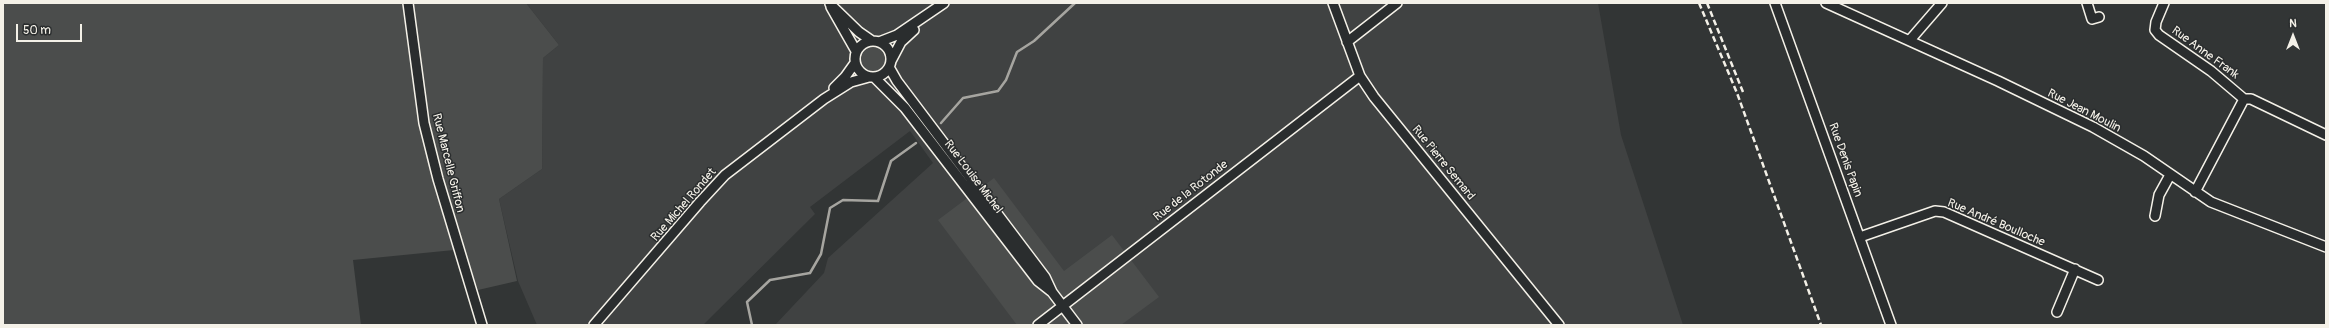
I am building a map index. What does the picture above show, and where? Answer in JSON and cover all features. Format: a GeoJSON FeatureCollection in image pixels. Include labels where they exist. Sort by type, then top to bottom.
{"type":"FeatureCollection","features":[{"type":"Feature","properties":{"kind":"street","name":"Rue Marcelle Griffon"},"geometry":{"type":"LineString","coordinates":[[408,3],[424,123],[438,179],[482,325]]}},
{"type":"Feature","properties":{"kind":"street"},"geometry":{"type":"LineString","coordinates":[[829,3],[856,51],[855,63],[860,72],[872,77],[885,72],[901,42],[944,3]]}},
{"type":"Feature","properties":{"kind":"street"},"geometry":{"type":"LineString","coordinates":[[829,3],[859,32],[888,50],[890,64]]}},
{"type":"Feature","properties":{"kind":"street","name":"Rue Pierre Semard"},"geometry":{"type":"LineString","coordinates":[[1333,3],[1360,76],[1374,97],[1559,325]]}},
{"type":"Feature","properties":{"kind":"street"},"geometry":{"type":"LineString","coordinates":[[1347,42],[1397,3]]}},
{"type":"Feature","properties":{"kind":"street","name":"Rue Denis Papin"},"geometry":{"type":"LineString","coordinates":[[1775,3],[1891,325]]}},
{"type":"Feature","properties":{"kind":"street"},"geometry":{"type":"LineString","coordinates":[[1910,40],[1942,3]]}},
{"type":"Feature","properties":{"kind":"street"},"geometry":{"type":"LineString","coordinates":[[2087,3],[2092,19],[2099,17]]}},
{"type":"Feature","properties":{"kind":"street","name":"Rue Anne Frank"},"geometry":{"type":"LineString","coordinates":[[2164,3],[2156,22],[2155,30],[2159,35],[2211,71],[2244,99]]}},
{"type":"Feature","properties":{"kind":"street","name":"Rue Jean Moulin"},"geometry":{"type":"LineString","coordinates":[[1830,4],[1910,40],[2093,127],[2144,156],[2211,202],[2326,247]]}},
{"type":"Feature","properties":{"kind":"street"},"geometry":{"type":"LineString","coordinates":[[856,51],[863,44],[876,42],[897,35],[929,15]]}},
{"type":"Feature","properties":{"kind":"street","name":"Rue Michel Rondet"},"geometry":{"type":"LineString","coordinates":[[824,99],[845,77],[855,63]]}},
{"type":"Feature","properties":{"kind":"street","name":"Rue Louise Michel"},"geometry":{"type":"LineString","coordinates":[[890,64],[897,81],[943,144],[1045,277],[1052,292],[1077,325]]}},
{"type":"Feature","properties":{"kind":"street","name":"Rue de la Rotonde"},"geometry":{"type":"LineString","coordinates":[[1038,325],[1360,76]]}},
{"type":"Feature","properties":{"kind":"street","name":"Rue Louise Michel"},"geometry":{"type":"LineString","coordinates":[[872,77],[905,108],[1038,281],[1052,292]]}},
{"type":"Feature","properties":{"kind":"street","name":"Rue Michel Rondet"},"geometry":{"type":"LineString","coordinates":[[594,325],[725,175],[824,99],[851,82],[872,77]]}},
{"type":"Feature","properties":{"kind":"street"},"geometry":{"type":"LineString","coordinates":[[2196,192],[2244,99],[2251,99],[2324,131]]}},
{"type":"Feature","properties":{"kind":"street"},"geometry":{"type":"LineString","coordinates":[[2155,216],[2159,195],[2170,175]]}},
{"type":"Feature","properties":{"kind":"street","name":"Rue André Boulloche"},"geometry":{"type":"LineString","coordinates":[[1860,237],[1935,211],[1944,212],[2098,280]]}},
{"type":"Feature","properties":{"kind":"street"},"geometry":{"type":"LineString","coordinates":[[2057,312],[2076,270]]}},
{"type":"Feature","properties":{"kind":"shaded area"},"geometry":{"type":"Polygon","coordinates":[[[3,3],[526,3],[559,45],[543,58],[542,169],[499,199],[517,281],[478,290],[464,249],[353,260],[361,325],[3,325],[3,3]]]}},
{"type":"Feature","properties":{"kind":"shaded area"},"geometry":{"type":"Polygon","coordinates":[[[526,3],[1598,3],[1621,135],[1683,325],[775,325],[824,273],[828,258],[933,163],[910,131],[810,207],[815,214],[703,325],[537,325],[518,281],[499,199],[542,169],[543,58],[559,45],[526,3]]]}},
{"type":"Feature","properties":{"kind":"shaded area"},"geometry":{"type":"Polygon","coordinates":[[[872,46],[881,50],[885,59],[881,68],[872,72],[863,68],[859,59],[863,50],[872,46]]]}},
{"type":"Feature","properties":{"kind":"shaded area"},"geometry":{"type":"Polygon","coordinates":[[[994,178],[1064,271],[1112,235],[1159,297],[1121,325],[1017,325],[938,220],[994,178]]]}},
{"type":"Feature","properties":{"kind":"waterway"},"geometry":{"type":"LineString","coordinates":[[941,123],[963,98],[998,91],[1006,80],[1017,52],[1034,41],[1075,3]]}},
{"type":"Feature","properties":{"kind":"waterway"},"geometry":{"type":"LineString","coordinates":[[752,325],[747,302],[770,280],[810,273],[821,254],[830,208],[843,200],[878,201],[891,161],[916,143]]}},
{"type":"Feature","properties":{"kind":"railway"},"geometry":{"type":"LineString","coordinates":[[1699,3],[1737,93],[1821,325]]}},
{"type":"Feature","properties":{"kind":"railway"},"geometry":{"type":"LineString","coordinates":[[1707,3],[1743,92]]}}]}
